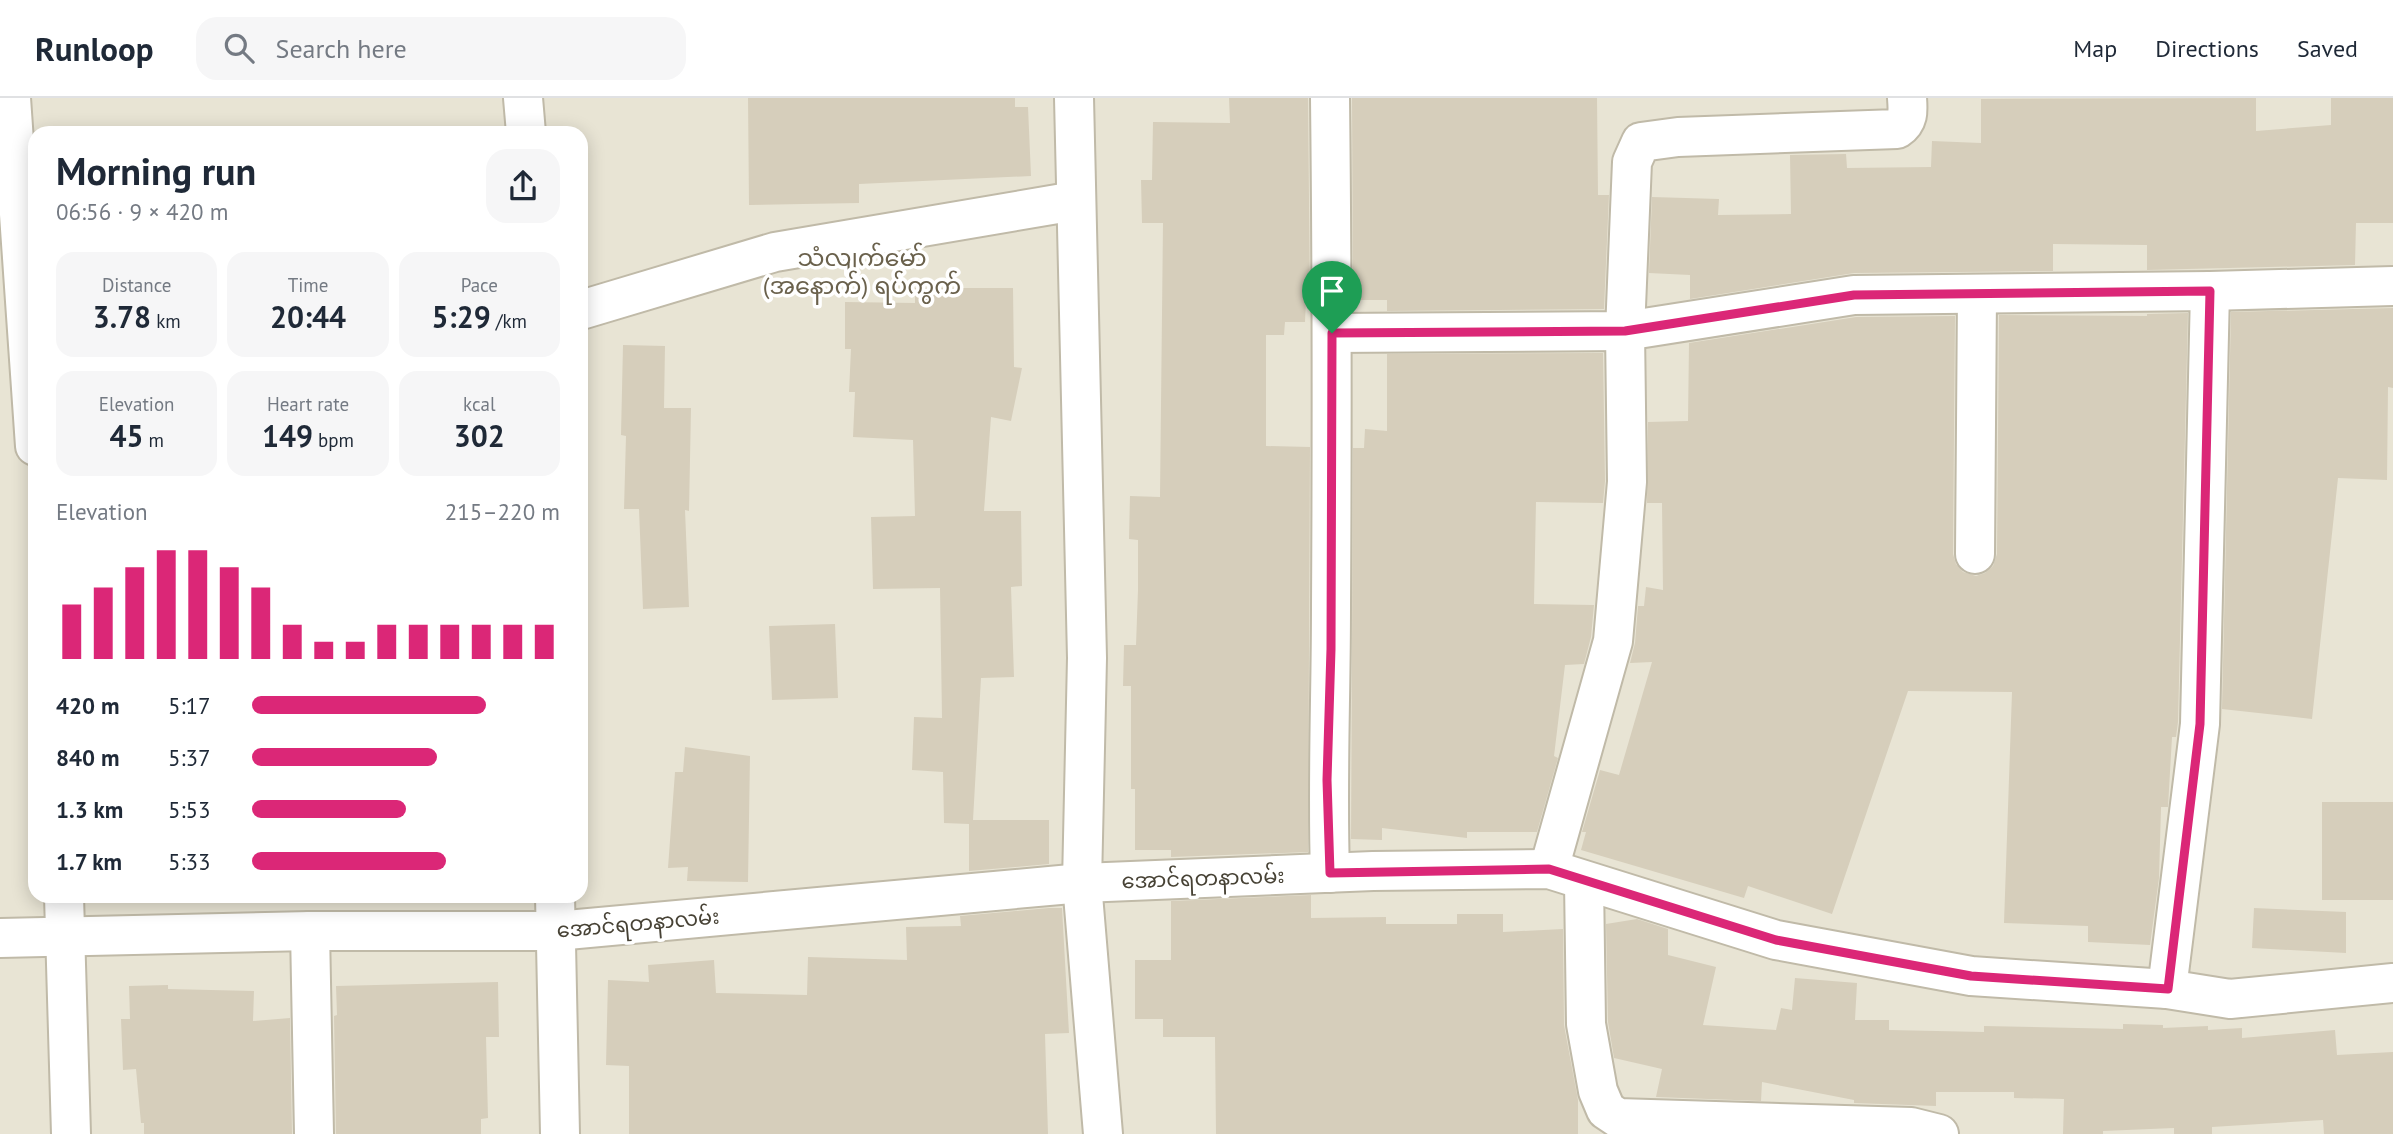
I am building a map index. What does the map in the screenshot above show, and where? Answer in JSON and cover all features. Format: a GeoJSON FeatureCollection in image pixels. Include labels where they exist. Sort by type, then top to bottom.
{"type":"FeatureCollection","features":[{"type":"Feature","properties":{"kind":"street"},"geometry":{"type":"LineString","coordinates":[[11,98],[28,344]]}},
{"type":"Feature","properties":{"kind":"street"},"geometry":{"type":"LineString","coordinates":[[523,98],[525,126]]}},
{"type":"Feature","properties":{"kind":"street"},"geometry":{"type":"LineString","coordinates":[[1074,98],[1087,658],[1082,883],[1103,1134]]}},
{"type":"Feature","properties":{"kind":"street"},"geometry":{"type":"LineString","coordinates":[[1330,98],[1331,649],[1327,780],[1330,873]]}},
{"type":"Feature","properties":{"kind":"street"},"geometry":{"type":"LineString","coordinates":[[1908,98],[1908,115],[1904,124],[1897,129],[1678,137],[1640,142],[1632,162],[1625,331],[1627,482],[1613,641],[1566,875],[1598,1091],[1606,1110],[1618,1118],[1911,1127],[1939,1134]]}},
{"type":"Feature","properties":{"kind":"street"},"geometry":{"type":"LineString","coordinates":[[588,308],[775,252],[1075,201]]}},
{"type":"Feature","properties":{"kind":"street"},"geometry":{"type":"LineString","coordinates":[[1332,333],[1625,331],[1854,295],[2393,286]]}},
{"type":"Feature","properties":{"kind":"street"},"geometry":{"type":"LineString","coordinates":[[2168,989],[2200,724],[2210,291]]}},
{"type":"Feature","properties":{"kind":"street"},"geometry":{"type":"LineString","coordinates":[[1975,554],[1977,294]]}},
{"type":"Feature","properties":{"kind":"street","name":"အောင်ရတနာလမ်း"},"geometry":{"type":"LineString","coordinates":[[0,938],[310,932],[555,914],[1082,883],[1330,873],[1566,875],[1788,943],[1971,976],[2168,989],[2230,999],[2393,983]]}},
{"type":"Feature","properties":{"kind":"street"},"geometry":{"type":"LineString","coordinates":[[64,903],[71,1134]]}},
{"type":"Feature","properties":{"kind":"street"},"geometry":{"type":"LineString","coordinates":[[555,914],[560,1134]]}},
{"type":"Feature","properties":{"kind":"street"},"geometry":{"type":"LineString","coordinates":[[310,932],[314,1134]]}},
{"type":"Feature","properties":{"kind":"shaded area"},"geometry":{"type":"Polygon","coordinates":[[[0,98],[2393,98],[2393,1134],[0,1134],[0,98]]]}},
{"type":"Feature","properties":{"kind":"building"},"geometry":{"type":"Polygon","coordinates":[[[748,98],[1015,98],[1015,107],[1028,107],[1031,176],[859,184],[859,203],[749,205],[748,98]]]}},
{"type":"Feature","properties":{"kind":"building"},"geometry":{"type":"Polygon","coordinates":[[[1229,98],[1308,98],[1310,300],[1306,300],[1305,322],[1285,322],[1284,335],[1266,335],[1266,446],[1310,447],[1308,852],[1171,857],[1171,850],[1135,850],[1135,789],[1131,789],[1131,686],[1123,686],[1124,645],[1136,645],[1138,540],[1129,539],[1130,496],[1160,497],[1163,223],[1142,223],[1141,180],[1152,180],[1153,122],[1230,123],[1229,98]]]}},
{"type":"Feature","properties":{"kind":"building"},"geometry":{"type":"Polygon","coordinates":[[[1352,98],[1597,98],[1598,195],[1609,195],[1604,309],[1387,311],[1387,300],[1353,300],[1352,98]]]}},
{"type":"Feature","properties":{"kind":"building"},"geometry":{"type":"Polygon","coordinates":[[[2256,98],[2256,131],[2331,125],[2331,98],[2393,98],[2393,223],[2356,223],[2355,265],[2147,270],[2147,245],[2053,244],[2053,271],[1854,273],[1690,299],[1690,275],[1649,273],[1652,197],[1719,199],[1718,215],[1791,214],[1790,155],[1846,154],[1847,168],[1931,167],[1932,141],[1981,143],[1981,99],[2256,98]]]}},
{"type":"Feature","properties":{"kind":"building"},"geometry":{"type":"Polygon","coordinates":[[[915,288],[1013,288],[1014,367],[1022,368],[1011,421],[991,417],[984,511],[1021,511],[1022,586],[1011,587],[1014,677],[981,678],[973,820],[1049,820],[1049,864],[969,871],[969,824],[944,823],[943,772],[912,770],[914,717],[942,718],[940,588],[873,589],[871,517],[915,516],[913,440],[853,437],[855,392],[849,392],[851,349],[845,349],[845,302],[915,303],[915,288]]]}},
{"type":"Feature","properties":{"kind":"building"},"geometry":{"type":"Polygon","coordinates":[[[2393,308],[2393,388],[2388,387],[2387,480],[2338,478],[2312,719],[2222,709],[2231,312],[2393,308]]]}},
{"type":"Feature","properties":{"kind":"building"},"geometry":{"type":"Polygon","coordinates":[[[2188,313],[2178,722],[2176,737],[2172,737],[2168,807],[2161,807],[2159,878],[2150,945],[2088,942],[2088,926],[2004,923],[2012,692],[1908,691],[1832,914],[1748,886],[1744,898],[1581,850],[1586,832],[1582,832],[1600,770],[1619,775],[1652,662],[1630,663],[1635,643],[1638,606],[1644,606],[1646,587],[1663,590],[1662,503],[1647,503],[1648,422],[1688,421],[1689,343],[1856,317],[1955,316],[1953,554],[1956,564],[1963,572],[1976,576],[1993,566],[1997,554],[1999,315],[2147,316],[2188,313]]]}},
{"type":"Feature","properties":{"kind":"building"},"geometry":{"type":"Polygon","coordinates":[[[623,345],[665,346],[664,408],[691,408],[689,511],[685,510],[689,607],[643,609],[639,509],[624,509],[626,436],[621,435],[623,345]]]}},
{"type":"Feature","properties":{"kind":"building"},"geometry":{"type":"Polygon","coordinates":[[[1603,353],[1603,503],[1536,502],[1534,604],[1594,605],[1591,637],[1584,664],[1565,665],[1554,756],[1558,758],[1537,832],[1467,832],[1467,838],[1382,828],[1382,840],[1351,839],[1353,448],[1364,448],[1365,429],[1387,431],[1387,354],[1603,353]]]}},
{"type":"Feature","properties":{"kind":"building"},"geometry":{"type":"Polygon","coordinates":[[[835,624],[838,698],[772,700],[769,626],[835,624]]]}},
{"type":"Feature","properties":{"kind":"building"},"geometry":{"type":"Polygon","coordinates":[[[685,747],[750,756],[748,882],[687,881],[688,867],[668,868],[675,772],[683,772],[685,747]]]}},
{"type":"Feature","properties":{"kind":"building"},"geometry":{"type":"Polygon","coordinates":[[[2322,802],[2393,802],[2393,900],[2322,900],[2322,802]]]}},
{"type":"Feature","properties":{"kind":"building"},"geometry":{"type":"Polygon","coordinates":[[[1311,895],[1311,918],[1386,917],[1386,924],[1457,924],[1457,914],[1503,914],[1503,932],[1563,929],[1564,1025],[1578,1100],[1578,1134],[1216,1134],[1215,1037],[1163,1037],[1163,1019],[1135,1019],[1135,960],[1171,960],[1171,901],[1311,895]]]}},
{"type":"Feature","properties":{"kind":"building"},"geometry":{"type":"Polygon","coordinates":[[[1062,908],[1069,1033],[1045,1034],[1048,1134],[629,1134],[629,1066],[606,1065],[608,980],[649,982],[648,965],[714,960],[716,993],[807,995],[808,957],[907,960],[906,927],[961,926],[960,916],[1062,908]]]}},
{"type":"Feature","properties":{"kind":"building"},"geometry":{"type":"Polygon","coordinates":[[[2254,908],[2346,912],[2346,953],[2252,948],[2254,908]]]}},
{"type":"Feature","properties":{"kind":"building"},"geometry":{"type":"Polygon","coordinates":[[[1637,919],[1668,929],[1668,955],[1716,967],[1703,1025],[1776,1030],[1781,1008],[1792,1010],[1795,978],[1857,983],[1855,1020],[1889,1020],[1889,1030],[1984,1032],[1984,1026],[2123,1029],[2123,1024],[2163,1025],[2163,1028],[2208,1026],[2208,1030],[2242,1028],[2242,1038],[2335,1030],[2337,1055],[2393,1052],[2393,1134],[2324,1134],[2323,1120],[2212,1127],[2212,1134],[2174,1134],[2174,1128],[2103,1131],[2103,1134],[2063,1134],[2064,1099],[2014,1098],[2014,1092],[1936,1092],[1936,1106],[1854,1103],[1854,1100],[1762,1082],[1761,1101],[1656,1097],[1662,1069],[1614,1058],[1608,1022],[1606,924],[1637,919]]]}},
{"type":"Feature","properties":{"kind":"building"},"geometry":{"type":"Polygon","coordinates":[[[498,982],[499,1037],[486,1037],[488,1118],[481,1119],[481,1134],[336,1134],[336,986],[498,982]]]}},
{"type":"Feature","properties":{"kind":"building"},"geometry":{"type":"Polygon","coordinates":[[[168,985],[168,989],[254,991],[253,1021],[290,1018],[292,1134],[144,1134],[136,1069],[123,1070],[121,1019],[130,1019],[129,986],[168,985]]]}},
{"type":"Feature","properties":{"kind":"district","name":"သံလျက်မော် (အနောက်) ရပ်ကွက်"},"geometry":{"type":"Point","coordinates":[862,271]}},
{"type":"Feature","properties":{"kind":"route"},"geometry":{"type":"LineString","coordinates":[[2210,291],[2200,724],[2168,989],[1971,976],[1776,940],[1549,869],[1330,873],[1327,780],[1331,649],[1332,333],[1625,331],[1854,295],[2210,291]]}}]}
